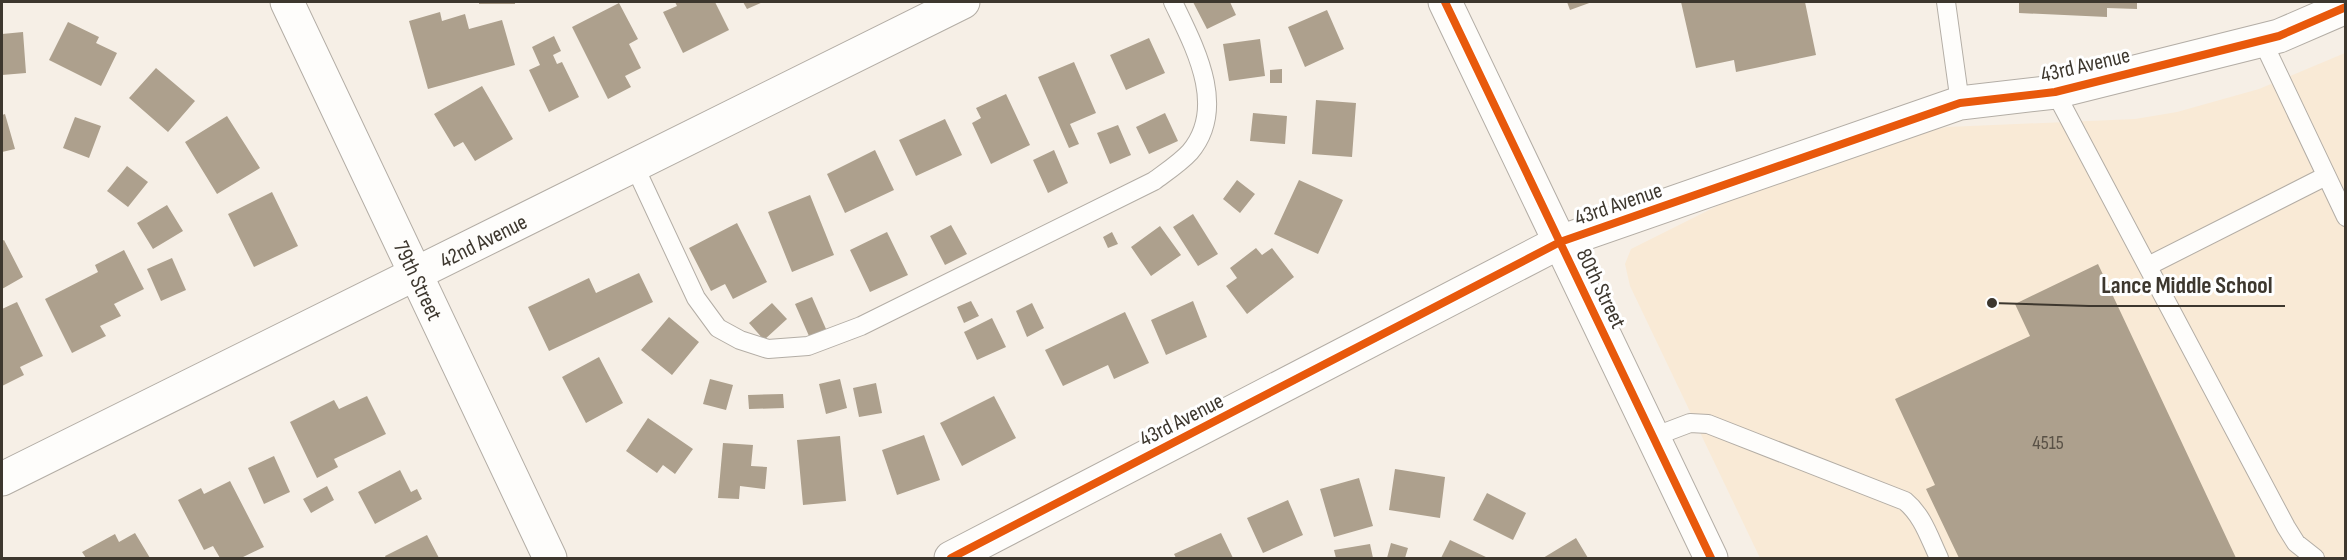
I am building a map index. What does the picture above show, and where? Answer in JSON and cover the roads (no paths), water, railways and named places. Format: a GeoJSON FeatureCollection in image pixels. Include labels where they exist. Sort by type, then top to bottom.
{"type":"FeatureCollection","features":[{"type":"Feature","properties":{"kind":"street","name":"79th Street"},"geometry":{"type":"LineString","coordinates":[[287,2],[550,558]]}},
{"type":"Feature","properties":{"kind":"street","name":"42nd Avenue"},"geometry":{"type":"LineString","coordinates":[[2,479],[963,2]]}},
{"type":"Feature","properties":{"kind":"street","name":"80th Street"},"geometry":{"type":"LineString","coordinates":[[1445,2],[1711,558]]}},
{"type":"Feature","properties":{"kind":"street","name":"43rd Avenue"},"geometry":{"type":"LineString","coordinates":[[951,558],[1560,242],[1960,103],[2055,92],[2279,36],[2346,7]]}},
{"type":"Feature","properties":{"kind":"lane"},"geometry":{"type":"LineString","coordinates":[[634,165],[696,298],[718,328],[740,340],[768,349],[808,346],[861,326],[1155,181],[1190,152],[1206,126],[1207,86],[1188,34],[1173,2]]}},
{"type":"Feature","properties":{"kind":"lane"},"geometry":{"type":"LineString","coordinates":[[1946,2],[1960,103]]}},
{"type":"Feature","properties":{"kind":"lane"},"geometry":{"type":"LineString","coordinates":[[2262,40],[2346,217]]}},
{"type":"Feature","properties":{"kind":"lane"},"geometry":{"type":"LineString","coordinates":[[2055,92],[2286,526],[2296,543],[2315,558]]}},
{"type":"Feature","properties":{"kind":"lane"},"geometry":{"type":"LineString","coordinates":[[2148,266],[2326,176]]}},
{"type":"Feature","properties":{"kind":"lane"},"geometry":{"type":"LineString","coordinates":[[1653,437],[1690,423],[1708,424],[1905,501],[1921,519],[1939,558]]}},
{"type":"Feature","properties":{"kind":"place","name":"Lance Middle School"},"geometry":{"type":"Point","coordinates":[1992,303]}}]}
